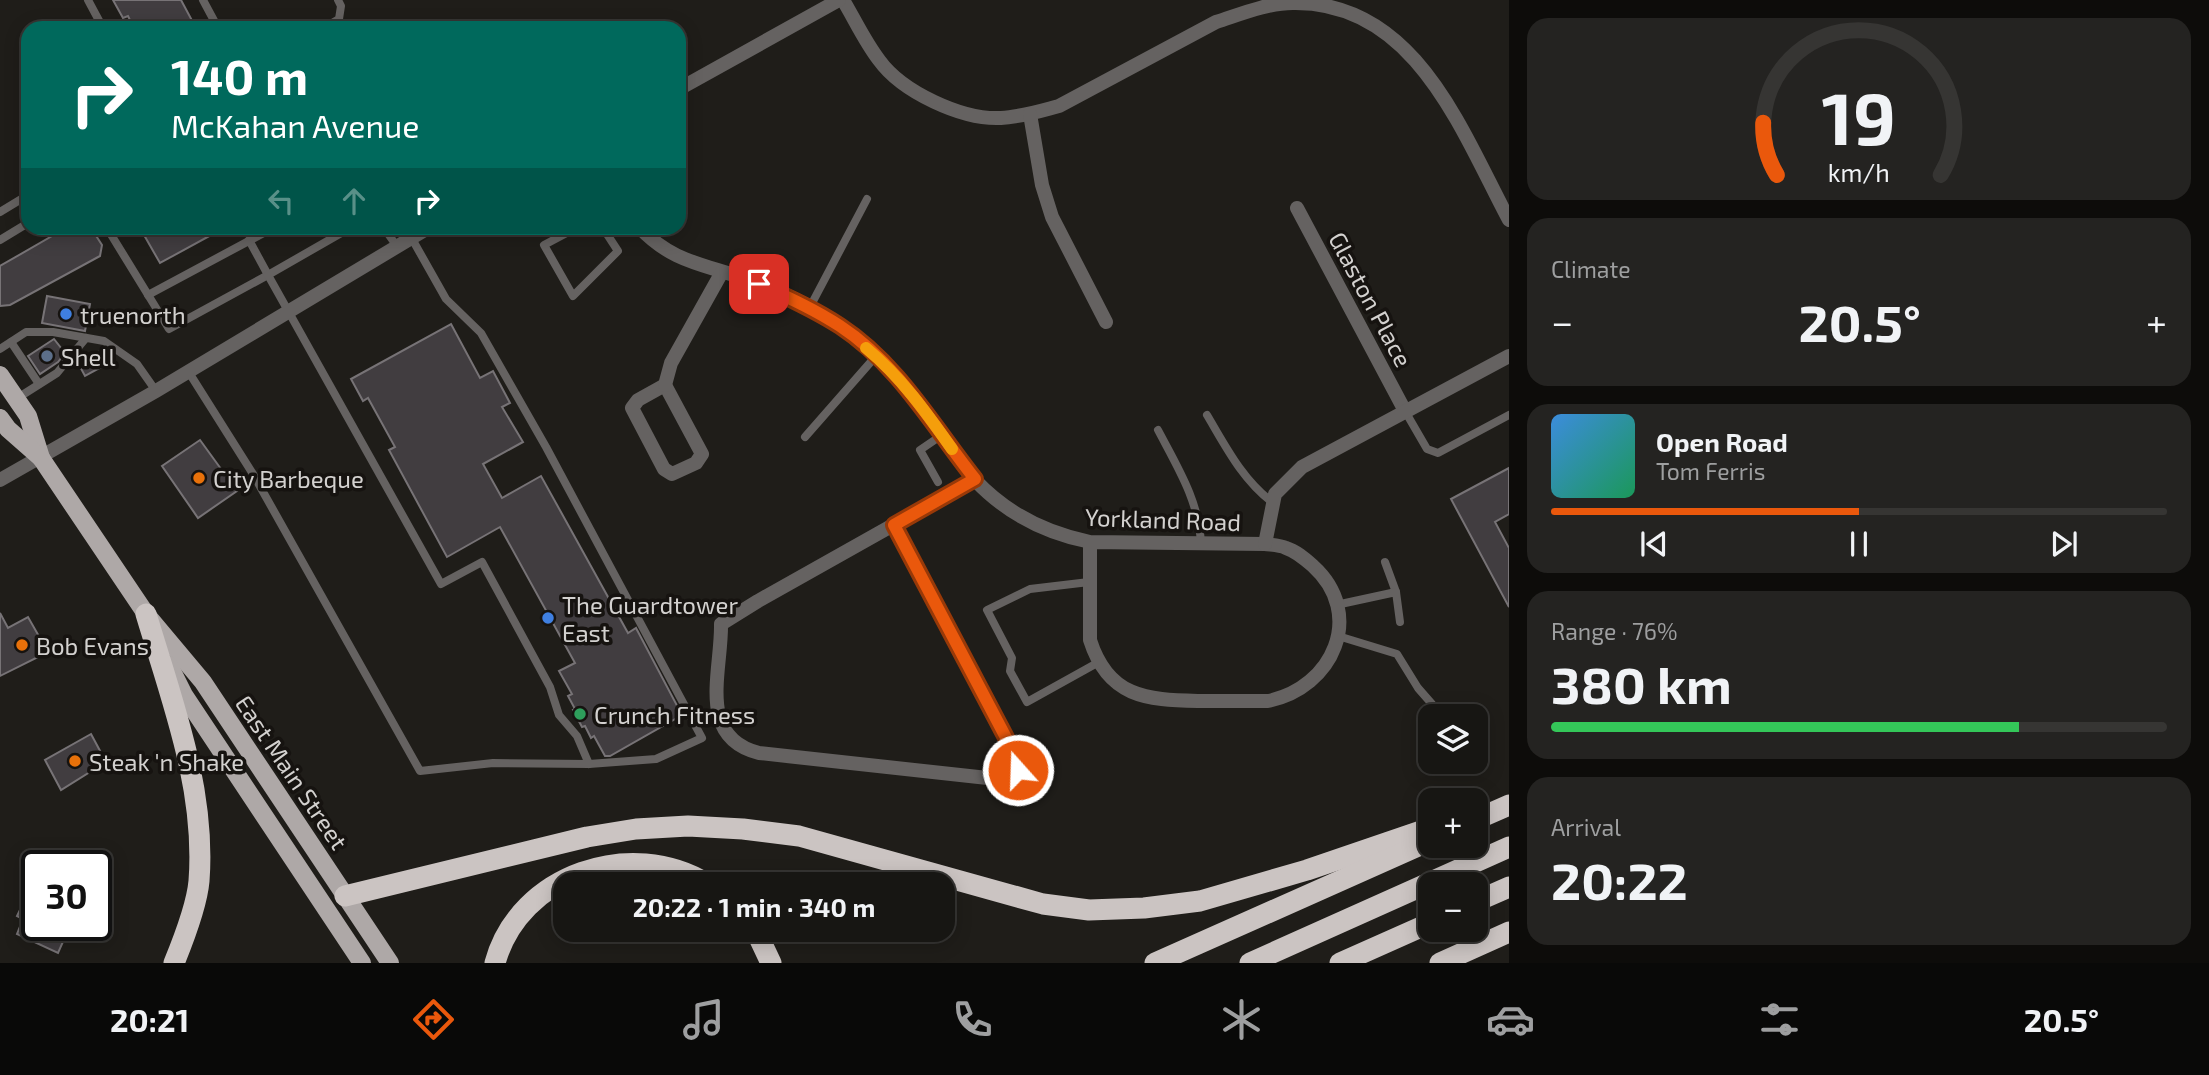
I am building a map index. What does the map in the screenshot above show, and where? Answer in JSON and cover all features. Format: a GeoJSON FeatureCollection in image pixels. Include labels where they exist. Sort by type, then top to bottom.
{"type":"FeatureCollection","features":[{"type":"Feature","properties":{"kind":"highway"},"geometry":{"type":"LineString","coordinates":[[146,614],[185,744],[199,813],[199,883],[174,963]]}},
{"type":"Feature","properties":{"kind":"highway"},"geometry":{"type":"LineString","coordinates":[[1488,814],[1509,805]]}},
{"type":"Feature","properties":{"kind":"highway"},"geometry":{"type":"LineString","coordinates":[[345,896],[587,837],[688,826],[799,836],[1043,904],[1089,910],[1144,908],[1200,901],[1307,870],[1418,832]]}},
{"type":"Feature","properties":{"kind":"highway"},"geometry":{"type":"LineString","coordinates":[[1155,963],[1418,845]]}},
{"type":"Feature","properties":{"kind":"highway"},"geometry":{"type":"LineString","coordinates":[[1250,963],[1509,847]]}},
{"type":"Feature","properties":{"kind":"highway"},"geometry":{"type":"LineString","coordinates":[[583,872],[610,864],[647,863],[684,872]]}},
{"type":"Feature","properties":{"kind":"highway"},"geometry":{"type":"LineString","coordinates":[[1488,896],[1509,887]]}},
{"type":"Feature","properties":{"kind":"highway"},"geometry":{"type":"LineString","coordinates":[[495,963],[505,938],[528,908],[553,888]]}},
{"type":"Feature","properties":{"kind":"highway"},"geometry":{"type":"LineString","coordinates":[[1340,963],[1418,928]]}},
{"type":"Feature","properties":{"kind":"highway"},"geometry":{"type":"LineString","coordinates":[[1440,963],[1509,934]]}},
{"type":"Feature","properties":{"kind":"highway"},"geometry":{"type":"LineString","coordinates":[[1465,963],[1509,934]]}},
{"type":"Feature","properties":{"kind":"highway"},"geometry":{"type":"LineString","coordinates":[[761,942],[771,963]]}},
{"type":"Feature","properties":{"kind":"main road","name":"East Main Street"},"geometry":{"type":"LineString","coordinates":[[0,375],[28,416],[41,458]]}},
{"type":"Feature","properties":{"kind":"main road","name":"East Main Street"},"geometry":{"type":"LineString","coordinates":[[0,418],[8,429],[41,458],[146,614],[203,682],[390,963]]}},
{"type":"Feature","properties":{"kind":"main road","name":"East Main Street"},"geometry":{"type":"LineString","coordinates":[[146,614],[184,695],[362,963]]}},
{"type":"Feature","properties":{"kind":"street"},"geometry":{"type":"LineString","coordinates":[[686,85],[841,0],[880,62],[900,81],[932,101],[962,112],[998,118],[1030,114],[1059,106],[1216,22],[1264,6],[1292,3],[1342,5],[1398,40],[1421,64],[1439,91],[1509,220]]}},
{"type":"Feature","properties":{"kind":"street"},"geometry":{"type":"LineString","coordinates":[[1030,114],[1042,185],[1052,218],[1106,322]]}},
{"type":"Feature","properties":{"kind":"street","name":"Glaston Place"},"geometry":{"type":"LineString","coordinates":[[1297,208],[1405,411]]}},
{"type":"Feature","properties":{"kind":"street"},"geometry":{"type":"LineString","coordinates":[[0,480],[156,391],[415,235]]}},
{"type":"Feature","properties":{"kind":"street","name":"Yorkland Road"},"geometry":{"type":"LineString","coordinates":[[649,235],[676,257],[759,284],[810,307],[843,327],[876,356],[920,403],[975,479],[1004,506],[1063,537],[1090,542],[1265,544],[1272,502],[1281,487],[1302,467],[1509,356]]}},
{"type":"Feature","properties":{"kind":"street"},"geometry":{"type":"LineString","coordinates":[[665,385],[638,400],[632,408],[664,469],[672,474],[696,463],[702,454],[665,385],[671,363],[722,272]]}},
{"type":"Feature","properties":{"kind":"street"},"geometry":{"type":"LineString","coordinates":[[894,525],[1012,749],[1018,770],[1015,781],[759,752],[739,745],[727,732],[716,710],[721,624],[758,601],[975,479]]}},
{"type":"Feature","properties":{"kind":"street"},"geometry":{"type":"LineString","coordinates":[[1090,542],[1089,628],[1094,652],[1099,662],[1124,688],[1157,700],[1268,701],[1297,692],[1318,676],[1330,659],[1338,636],[1339,621],[1329,584],[1302,556],[1286,547],[1265,544]]}},
{"type":"Feature","properties":{"kind":"lane"},"geometry":{"type":"LineString","coordinates":[[88,0],[99,21]]}},
{"type":"Feature","properties":{"kind":"lane"},"geometry":{"type":"LineString","coordinates":[[203,0],[214,21]]}},
{"type":"Feature","properties":{"kind":"lane"},"geometry":{"type":"LineString","coordinates":[[336,21],[339,19],[341,6],[338,0]]}},
{"type":"Feature","properties":{"kind":"lane"},"geometry":{"type":"LineString","coordinates":[[0,212],[21,199]]}},
{"type":"Feature","properties":{"kind":"lane"},"geometry":{"type":"LineString","coordinates":[[810,307],[867,199]]}},
{"type":"Feature","properties":{"kind":"lane"},"geometry":{"type":"LineString","coordinates":[[0,240],[21,227]]}},
{"type":"Feature","properties":{"kind":"lane"},"geometry":{"type":"LineString","coordinates":[[111,235],[169,330],[338,235]]}},
{"type":"Feature","properties":{"kind":"lane"},"geometry":{"type":"LineString","coordinates":[[148,295],[259,235]]}},
{"type":"Feature","properties":{"kind":"lane"},"geometry":{"type":"LineString","coordinates":[[389,235],[396,245]]}},
{"type":"Feature","properties":{"kind":"lane"},"geometry":{"type":"LineString","coordinates":[[563,235],[544,245],[573,296],[618,251],[611,235]]}},
{"type":"Feature","properties":{"kind":"lane"},"geometry":{"type":"LineString","coordinates":[[188,371],[253,474],[420,771],[493,763],[589,764],[656,759],[702,738],[546,447],[481,333],[446,299],[411,237]]}},
{"type":"Feature","properties":{"kind":"lane"},"geometry":{"type":"LineString","coordinates":[[249,240],[286,311],[440,584],[482,562],[550,687],[559,715],[578,736],[589,764]]}},
{"type":"Feature","properties":{"kind":"lane"},"geometry":{"type":"LineString","coordinates":[[0,349],[26,332],[53,332],[104,341],[138,365],[156,391]]}},
{"type":"Feature","properties":{"kind":"lane"},"geometry":{"type":"LineString","coordinates":[[16,399],[57,373],[86,338]]}},
{"type":"Feature","properties":{"kind":"lane"},"geometry":{"type":"LineString","coordinates":[[11,342],[39,384]]}},
{"type":"Feature","properties":{"kind":"lane"},"geometry":{"type":"LineString","coordinates":[[805,437],[876,356]]}},
{"type":"Feature","properties":{"kind":"lane"},"geometry":{"type":"LineString","coordinates":[[1405,411],[1427,449],[1438,453],[1509,415]]}},
{"type":"Feature","properties":{"kind":"lane"},"geometry":{"type":"LineString","coordinates":[[1207,415],[1235,464],[1257,491],[1272,502]]}},
{"type":"Feature","properties":{"kind":"lane"},"geometry":{"type":"LineString","coordinates":[[1158,430],[1193,499],[1200,522],[1201,544]]}},
{"type":"Feature","properties":{"kind":"lane"},"geometry":{"type":"LineString","coordinates":[[938,482],[920,450],[942,435]]}},
{"type":"Feature","properties":{"kind":"lane"},"geometry":{"type":"LineString","coordinates":[[1385,562],[1396,592],[1400,622]]}},
{"type":"Feature","properties":{"kind":"lane"},"geometry":{"type":"LineString","coordinates":[[1089,582],[1030,589],[987,610],[1012,658],[1010,671],[1027,702],[1099,662]]}},
{"type":"Feature","properties":{"kind":"lane"},"geometry":{"type":"LineString","coordinates":[[1336,604],[1396,592]]}},
{"type":"Feature","properties":{"kind":"lane"},"geometry":{"type":"LineString","coordinates":[[1338,636],[1397,654],[1418,688],[1433,704]]}},
{"type":"Feature","properties":{"kind":"building"},"geometry":{"type":"Polygon","coordinates":[[[113,0],[181,0],[192,21],[130,21],[128,16],[123,18],[113,0]]]}},
{"type":"Feature","properties":{"kind":"building"},"geometry":{"type":"Polygon","coordinates":[[[54,235],[96,235],[102,245],[100,256],[10,305],[0,306],[0,266],[54,235]]]}},
{"type":"Feature","properties":{"kind":"building"},"geometry":{"type":"Polygon","coordinates":[[[144,235],[211,235],[160,263],[144,235]]]}},
{"type":"Feature","properties":{"kind":"building","name":"truenorth"},"geometry":{"type":"Polygon","coordinates":[[[47,296],[90,304],[85,331],[42,323],[47,296]]]}},
{"type":"Feature","properties":{"kind":"building"},"geometry":{"type":"Polygon","coordinates":[[[451,324],[480,378],[493,371],[510,403],[502,407],[523,442],[483,464],[502,498],[541,476],[628,633],[636,628],[682,715],[610,756],[605,756],[594,736],[591,738],[585,726],[582,727],[573,710],[575,709],[568,696],[572,694],[559,671],[575,663],[500,527],[447,557],[389,450],[395,447],[368,398],[363,401],[351,379],[451,324]]]}},
{"type":"Feature","properties":{"kind":"building","name":"Shell"},"geometry":{"type":"Polygon","coordinates":[[[54,339],[65,353],[58,362],[40,374],[28,356],[54,339]]]}},
{"type":"Feature","properties":{"kind":"building"},"geometry":{"type":"Polygon","coordinates":[[[98,352],[105,365],[85,376],[78,363],[98,352]]]}},
{"type":"Feature","properties":{"kind":"building","name":"City Barbeque"},"geometry":{"type":"Polygon","coordinates":[[[200,440],[237,491],[198,518],[162,466],[200,440]]]}},
{"type":"Feature","properties":{"kind":"building"},"geometry":{"type":"Polygon","coordinates":[[[1509,468],[1509,514],[1495,522],[1509,548],[1509,607],[1451,499],[1509,468]]]}},
{"type":"Feature","properties":{"kind":"building","name":"Bob Evans"},"geometry":{"type":"Polygon","coordinates":[[[0,613],[8,628],[28,617],[48,652],[0,676],[0,613]]]}},
{"type":"Feature","properties":{"kind":"building","name":"Steak 'n Shake"},"geometry":{"type":"Polygon","coordinates":[[[91,734],[106,762],[61,790],[45,760],[91,734]]]}},
{"type":"Feature","properties":{"kind":"building"},"geometry":{"type":"Polygon","coordinates":[[[32,941],[63,941],[58,953],[32,941]]]}},
{"type":"Feature","properties":{"kind":"slow traffic"},"geometry":{"type":"LineString","coordinates":[[866,348],[900,379],[952,449]]}},
{"type":"Feature","properties":{"kind":"place","name":"truenorth"},"geometry":{"type":"Point","coordinates":[66,314]}},
{"type":"Feature","properties":{"kind":"place","name":"Shell"},"geometry":{"type":"Point","coordinates":[47,356]}},
{"type":"Feature","properties":{"kind":"place","name":"City Barbeque"},"geometry":{"type":"Point","coordinates":[199,478]}},
{"type":"Feature","properties":{"kind":"place","name":"The Guardtower East"},"geometry":{"type":"Point","coordinates":[548,618]}},
{"type":"Feature","properties":{"kind":"place","name":"Bob Evans"},"geometry":{"type":"Point","coordinates":[22,645]}},
{"type":"Feature","properties":{"kind":"place","name":"Crunch Fitness"},"geometry":{"type":"Point","coordinates":[580,714]}},
{"type":"Feature","properties":{"kind":"place","name":"Steak 'n Shake"},"geometry":{"type":"Point","coordinates":[75,761]}},
{"type":"Feature","properties":{"kind":"route"},"geometry":{"type":"LineString","coordinates":[[759,284],[810,307],[843,327],[876,356],[920,403],[975,479],[894,525],[1012,749],[1018,770]]}}]}
